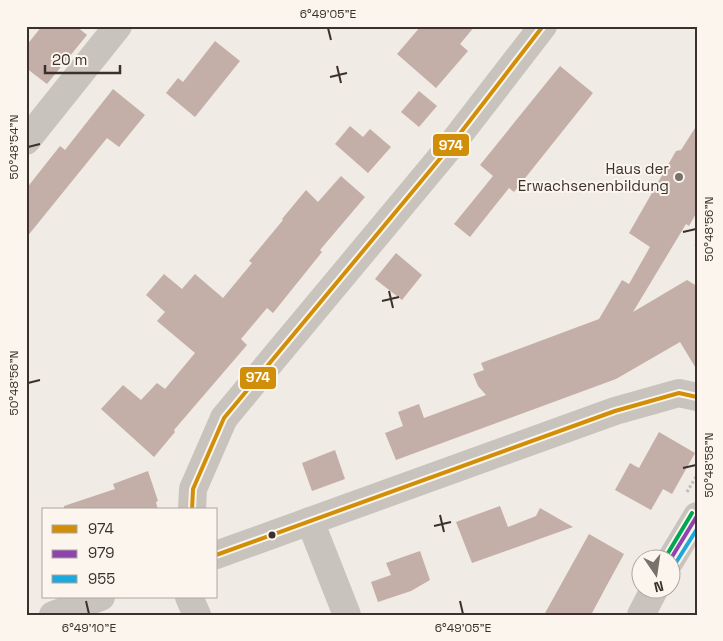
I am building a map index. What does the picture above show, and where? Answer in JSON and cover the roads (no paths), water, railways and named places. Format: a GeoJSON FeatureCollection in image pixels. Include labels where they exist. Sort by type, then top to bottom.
{"type":"FeatureCollection","features":[{"type":"Feature","properties":{"kind":"street"},"geometry":{"type":"LineString","coordinates":[[26,141],[118,26]]}},
{"type":"Feature","properties":{"kind":"street"},"geometry":{"type":"LineString","coordinates":[[192,508],[193,489],[224,418],[448,149],[542,26]]}},
{"type":"Feature","properties":{"kind":"street"},"geometry":{"type":"LineString","coordinates":[[218,554],[615,412],[679,393],[697,398]]}},
{"type":"Feature","properties":{"kind":"street"},"geometry":{"type":"LineString","coordinates":[[678,548],[697,516]]}},
{"type":"Feature","properties":{"kind":"street"},"geometry":{"type":"LineString","coordinates":[[310,521],[347,615]]}},
{"type":"Feature","properties":{"kind":"street"},"geometry":{"type":"LineString","coordinates":[[53,615],[98,598]]}},
{"type":"Feature","properties":{"kind":"street"},"geometry":{"type":"LineString","coordinates":[[189,598],[197,615]]}},
{"type":"Feature","properties":{"kind":"street"},"geometry":{"type":"LineString","coordinates":[[641,615],[650,598]]}},
{"type":"Feature","properties":{"kind":"place","name":"Haus der Erwachsenenbildung"},"geometry":{"type":"Point","coordinates":[679,177]}}]}
